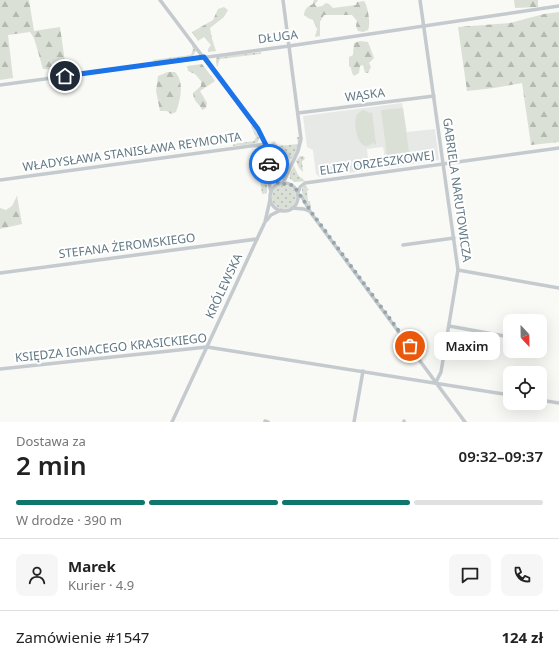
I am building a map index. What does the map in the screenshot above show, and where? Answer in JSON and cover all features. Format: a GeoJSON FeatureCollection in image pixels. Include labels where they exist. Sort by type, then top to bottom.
{"type":"FeatureCollection","features":[{"type":"Feature","properties":{"kind":"street"},"geometry":{"type":"LineString","coordinates":[[160,0],[255,124],[266,144],[269,159],[270,200],[274,207],[281,210]]}},
{"type":"Feature","properties":{"kind":"street"},"geometry":{"type":"LineString","coordinates":[[271,192],[274,187],[281,183],[287,176],[301,144],[283,0]]}},
{"type":"Feature","properties":{"kind":"street","name":"GABRIELA NARUTOWICZA"},"geometry":{"type":"LineString","coordinates":[[420,0],[458,270],[441,372],[436,382]]}},
{"type":"Feature","properties":{"kind":"street","name":"DŁUGA"},"geometry":{"type":"LineString","coordinates":[[0,84],[289,46],[559,6]]}},
{"type":"Feature","properties":{"kind":"street","name":"WĄSKA"},"geometry":{"type":"LineString","coordinates":[[298,113],[434,96]]}},
{"type":"Feature","properties":{"kind":"street","name":"WŁADYSŁAWA STANISŁAWA REYMONTA"},"geometry":{"type":"LineString","coordinates":[[0,180],[266,144]]}},
{"type":"Feature","properties":{"kind":"street","name":"ELIZY ORZESZKOWEJ"},"geometry":{"type":"LineString","coordinates":[[298,194],[300,187],[305,183],[559,148]]}},
{"type":"Feature","properties":{"kind":"street"},"geometry":{"type":"LineString","coordinates":[[269,171],[273,178],[281,183],[290,184]]}},
{"type":"Feature","properties":{"kind":"street"},"geometry":{"type":"LineString","coordinates":[[287,176],[290,184],[302,197],[312,213],[465,422]]}},
{"type":"Feature","properties":{"kind":"street"},"geometry":{"type":"LineString","coordinates":[[292,208],[297,202],[298,194]]}},
{"type":"Feature","properties":{"kind":"street","name":"KRÓLEWSKA"},"geometry":{"type":"LineString","coordinates":[[172,422],[265,222],[270,200]]}},
{"type":"Feature","properties":{"kind":"street"},"geometry":{"type":"LineString","coordinates":[[265,222],[271,215],[281,210],[304,208],[312,213]]}},
{"type":"Feature","properties":{"kind":"street"},"geometry":{"type":"LineString","coordinates":[[403,245],[454,238]]}},
{"type":"Feature","properties":{"kind":"street","name":"STEFANA ŻEROMSKIEGO"},"geometry":{"type":"LineString","coordinates":[[0,273],[257,239]]}},
{"type":"Feature","properties":{"kind":"street"},"geometry":{"type":"LineString","coordinates":[[458,270],[559,288]]}},
{"type":"Feature","properties":{"kind":"street"},"geometry":{"type":"LineString","coordinates":[[449,326],[503,336]]}},
{"type":"Feature","properties":{"kind":"street","name":"KSIĘDZA IGNACEGO KRASICKIEGO"},"geometry":{"type":"LineString","coordinates":[[0,369],[207,347],[503,394]]}},
{"type":"Feature","properties":{"kind":"street"},"geometry":{"type":"LineString","coordinates":[[354,422],[363,371]]}},
{"type":"Feature","properties":{"kind":"street"},"geometry":{"type":"LineString","coordinates":[[547,401],[559,404]]}},
{"type":"Feature","properties":{"kind":"shaded area"},"geometry":{"type":"Polygon","coordinates":[[[402,103],[407,132],[435,129],[439,160],[387,168],[383,147],[367,149],[369,170],[320,177],[316,174],[313,150],[307,147],[303,116],[402,103]]]}},
{"type":"Feature","properties":{"kind":"green space"},"geometry":{"type":"Polygon","coordinates":[[[0,0],[29,0],[34,31],[60,27],[66,69],[43,69],[34,38],[30,32],[8,35],[13,78],[0,80],[0,0]]]}},
{"type":"Feature","properties":{"kind":"green space"},"geometry":{"type":"Polygon","coordinates":[[[314,0],[318,0],[315,4],[317,7],[326,3],[333,8],[356,5],[357,2],[364,1],[369,16],[368,30],[363,32],[358,31],[356,26],[357,21],[352,15],[324,15],[320,22],[320,36],[315,37],[317,29],[313,20],[304,15],[306,9],[313,4],[314,0]]]}},
{"type":"Feature","properties":{"kind":"green space"},"geometry":{"type":"Polygon","coordinates":[[[514,0],[538,0],[538,7],[515,8],[514,0]]]}},
{"type":"Feature","properties":{"kind":"green space"},"geometry":{"type":"Polygon","coordinates":[[[224,7],[228,10],[224,17],[210,28],[216,51],[208,52],[211,45],[204,37],[198,41],[192,32],[213,20],[218,9],[224,7]]]}},
{"type":"Feature","properties":{"kind":"green space"},"geometry":{"type":"Polygon","coordinates":[[[559,12],[559,142],[531,145],[522,83],[467,91],[458,27],[510,23],[544,14],[559,12]]]}},
{"type":"Feature","properties":{"kind":"green space"},"geometry":{"type":"Polygon","coordinates":[[[360,41],[368,42],[374,58],[369,63],[371,67],[368,73],[365,73],[363,65],[360,66],[359,73],[354,76],[349,66],[349,57],[353,55],[354,43],[360,41]]]}},
{"type":"Feature","properties":{"kind":"green space"},"geometry":{"type":"Polygon","coordinates":[[[192,46],[196,51],[193,56],[154,62],[153,60],[191,55],[193,49],[192,46]]]}},
{"type":"Feature","properties":{"kind":"green space"},"geometry":{"type":"Polygon","coordinates":[[[261,52],[261,54],[220,59],[217,67],[216,57],[261,52]]]}},
{"type":"Feature","properties":{"kind":"green space"},"geometry":{"type":"Polygon","coordinates":[[[202,64],[215,81],[200,91],[207,103],[206,108],[202,110],[193,93],[201,86],[201,81],[195,74],[188,71],[187,66],[202,64]]]}},
{"type":"Feature","properties":{"kind":"green space"},"geometry":{"type":"Polygon","coordinates":[[[168,72],[175,72],[181,86],[179,103],[176,112],[171,114],[167,111],[160,111],[156,91],[158,76],[168,72]]]}},
{"type":"Feature","properties":{"kind":"green space"},"geometry":{"type":"Polygon","coordinates":[[[403,108],[409,152],[387,155],[381,110],[403,108]]]}},
{"type":"Feature","properties":{"kind":"green space"},"geometry":{"type":"Polygon","coordinates":[[[363,110],[370,113],[372,112],[376,144],[374,145],[374,142],[369,146],[364,146],[358,138],[356,132],[356,117],[363,110]]]}},
{"type":"Feature","properties":{"kind":"green space"},"geometry":{"type":"Polygon","coordinates":[[[251,126],[253,126],[260,137],[258,142],[233,146],[233,144],[254,141],[256,137],[251,126]]]}},
{"type":"Feature","properties":{"kind":"green space"},"geometry":{"type":"Polygon","coordinates":[[[297,137],[299,137],[299,146],[292,159],[290,159],[271,143],[274,141],[278,146],[298,144],[297,137]]]}},
{"type":"Feature","properties":{"kind":"green space"},"geometry":{"type":"Polygon","coordinates":[[[278,154],[283,161],[285,159],[290,164],[285,176],[280,179],[275,178],[272,172],[274,160],[278,154]]]}},
{"type":"Feature","properties":{"kind":"green space"},"geometry":{"type":"Polygon","coordinates":[[[300,156],[305,158],[302,161],[303,172],[299,168],[296,161],[300,156]]]}},
{"type":"Feature","properties":{"kind":"green space"},"geometry":{"type":"Polygon","coordinates":[[[257,160],[266,160],[267,168],[259,167],[257,160]]]}},
{"type":"Feature","properties":{"kind":"green space"},"geometry":{"type":"Polygon","coordinates":[[[294,166],[298,175],[305,181],[295,182],[290,179],[290,174],[294,166]]]}},
{"type":"Feature","properties":{"kind":"green space"},"geometry":{"type":"Polygon","coordinates":[[[267,171],[267,193],[262,194],[259,172],[267,171]]]}},
{"type":"Feature","properties":{"kind":"green space"},"geometry":{"type":"Polygon","coordinates":[[[284,185],[289,186],[295,192],[295,202],[289,208],[284,209],[279,208],[273,202],[272,197],[273,192],[279,186],[284,185]]]}},
{"type":"Feature","properties":{"kind":"green space"},"geometry":{"type":"Polygon","coordinates":[[[305,185],[309,190],[307,191],[308,201],[310,201],[311,209],[302,193],[302,188],[305,185]]]}},
{"type":"Feature","properties":{"kind":"green space"},"geometry":{"type":"Polygon","coordinates":[[[17,196],[22,224],[0,229],[0,208],[6,210],[12,206],[17,196]]]}},
{"type":"Feature","properties":{"kind":"way so far"},"geometry":{"type":"LineString","coordinates":[[269,164],[269,171],[279,184],[287,183],[296,189],[410,346]]}},
{"type":"Feature","properties":{"kind":"place","name":"Maxim"},"geometry":{"type":"Point","coordinates":[410,346]}},
{"type":"Feature","properties":{"kind":"route"},"geometry":{"type":"LineString","coordinates":[[65,76],[204,57],[265,140],[269,164]]}}]}
